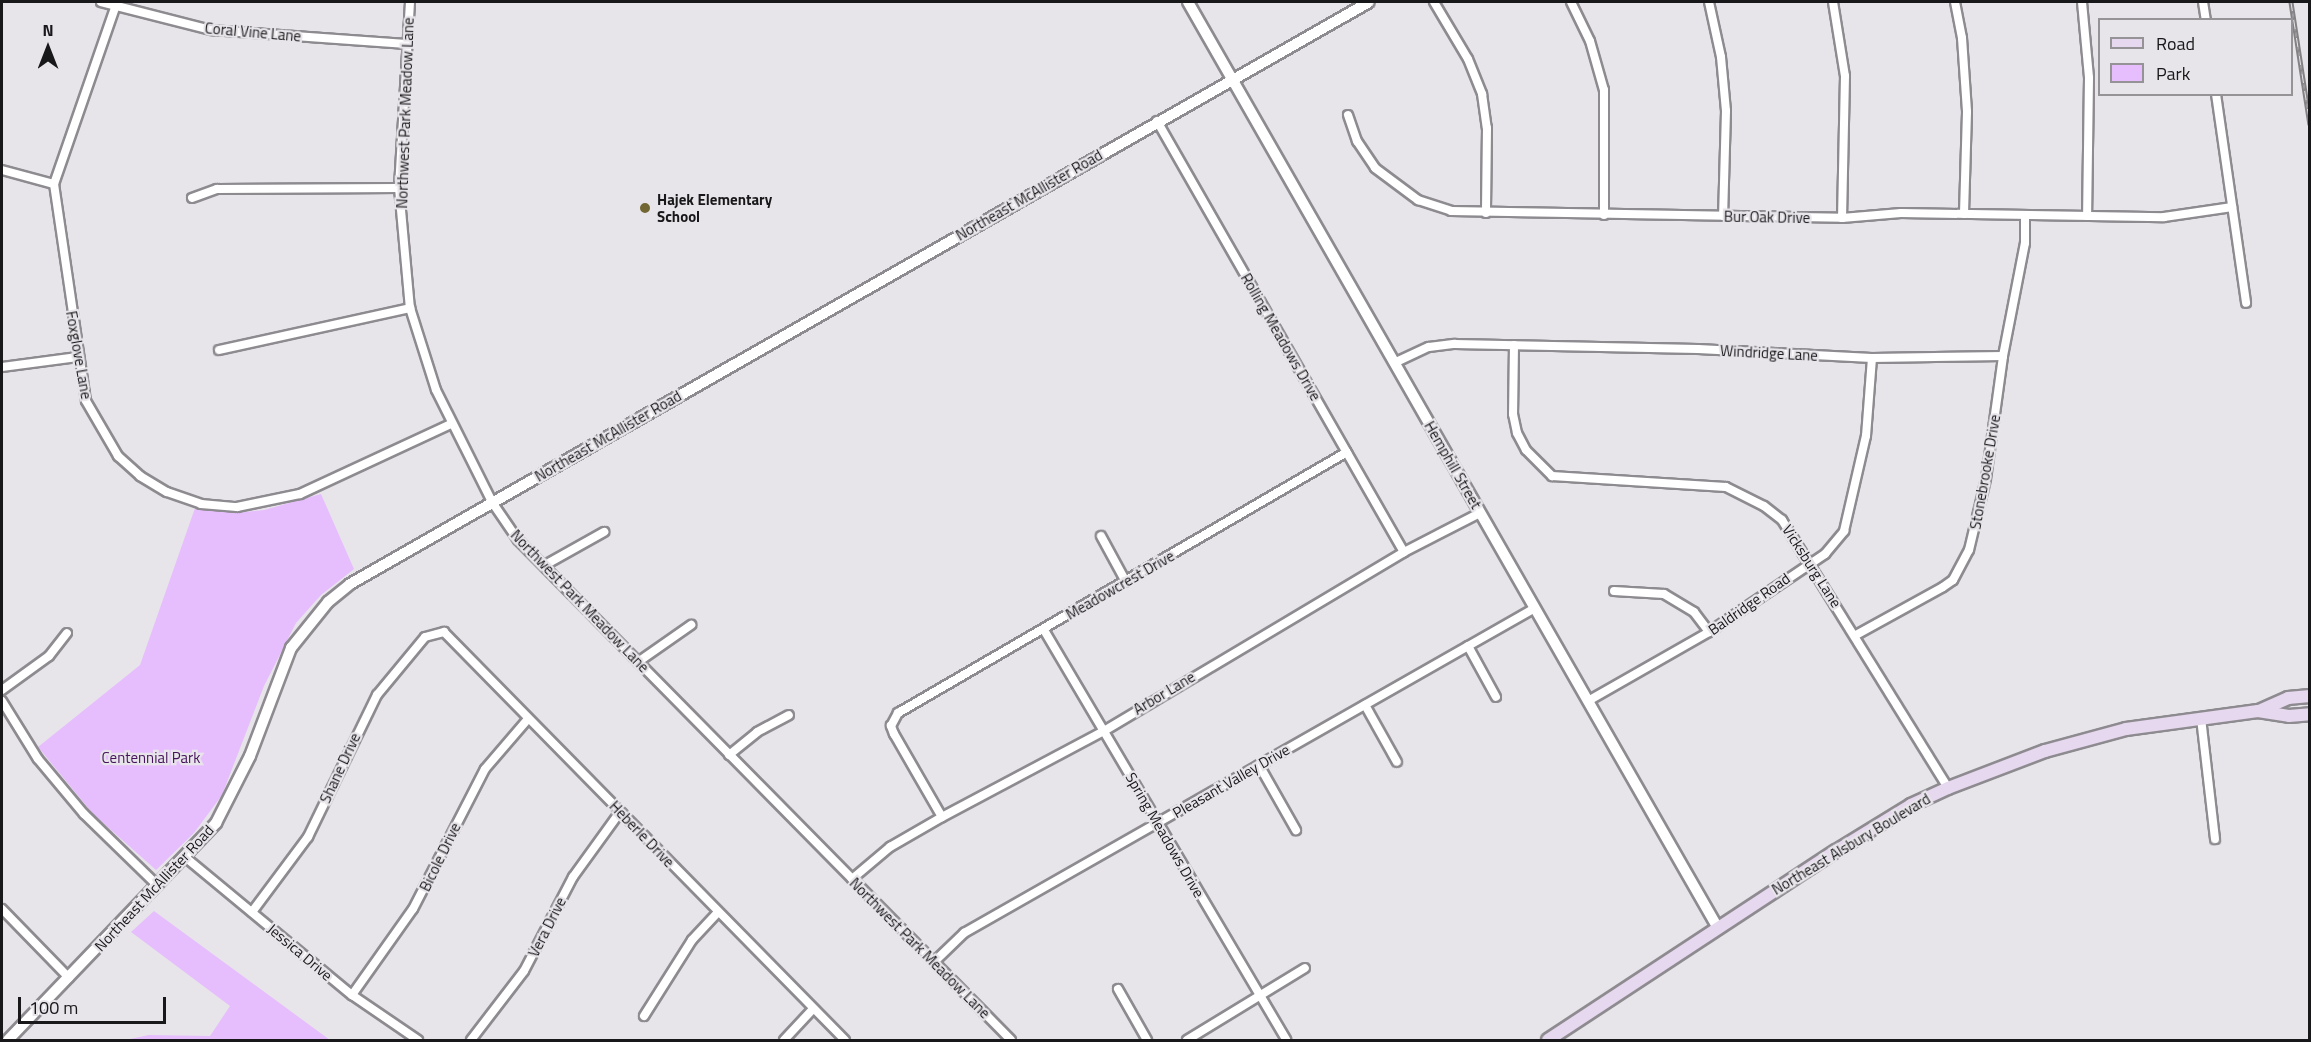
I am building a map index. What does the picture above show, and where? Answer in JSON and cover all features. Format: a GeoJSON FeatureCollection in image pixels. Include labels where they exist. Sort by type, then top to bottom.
{"type":"FeatureCollection","features":[{"type":"Feature","properties":{"kind":"main road","name":"Northeast Alsbury Boulevard"},"geometry":{"type":"LineString","coordinates":[[1548,1041],[1856,838],[1948,788],[2083,739],[2201,718],[2258,711],[2288,699],[2310,696]]}},
{"type":"Feature","properties":{"kind":"main road","name":"Northeast Alsbury Boulevard"},"geometry":{"type":"LineString","coordinates":[[2258,711],[2289,716],[2310,714]]}},
{"type":"Feature","properties":{"kind":"street","name":"Coral Vine Lane"},"geometry":{"type":"LineString","coordinates":[[101,2],[116,3],[211,30],[407,44]]}},
{"type":"Feature","properties":{"kind":"street","name":"Northwest Park Meadow Lane"},"geometry":{"type":"LineString","coordinates":[[410,2],[399,188],[410,308],[451,424],[492,502],[518,540],[1011,1041]]}},
{"type":"Feature","properties":{"kind":"street","name":"Hemphill Street"},"geometry":{"type":"LineString","coordinates":[[1188,2],[1718,928]]}},
{"type":"Feature","properties":{"kind":"street","name":"Northeast McAllister Road"},"geometry":{"type":"LineString","coordinates":[[8,1041],[216,823],[233,794],[280,671],[308,624],[350,584],[1369,2]]}},
{"type":"Feature","properties":{"kind":"street"},"geometry":{"type":"LineString","coordinates":[[1434,2],[1468,59],[1482,94],[1486,128],[1486,213]]}},
{"type":"Feature","properties":{"kind":"street"},"geometry":{"type":"LineString","coordinates":[[1571,2],[1590,41],[1604,90],[1604,215]]}},
{"type":"Feature","properties":{"kind":"street"},"geometry":{"type":"LineString","coordinates":[[1709,2],[1721,57],[1726,111],[1723,216]]}},
{"type":"Feature","properties":{"kind":"street"},"geometry":{"type":"LineString","coordinates":[[1833,2],[1845,76],[1842,218]]}},
{"type":"Feature","properties":{"kind":"street"},"geometry":{"type":"LineString","coordinates":[[1955,2],[1962,38],[1966,112],[1964,214]]}},
{"type":"Feature","properties":{"kind":"street"},"geometry":{"type":"LineString","coordinates":[[2082,2],[2089,78],[2086,216]]}},
{"type":"Feature","properties":{"kind":"street"},"geometry":{"type":"LineString","coordinates":[[2203,2],[2206,18]]}},
{"type":"Feature","properties":{"kind":"street","name":"Foxglove Lane"},"geometry":{"type":"LineString","coordinates":[[116,3],[54,184],[77,357],[86,400],[118,456],[140,476],[167,492],[201,504],[237,507],[300,494],[451,424]]}},
{"type":"Feature","properties":{"kind":"street"},"geometry":{"type":"LineString","coordinates":[[2216,96],[2246,303]]}},
{"type":"Feature","properties":{"kind":"street","name":"Bur Oak Drive"},"geometry":{"type":"LineString","coordinates":[[1348,115],[1357,141],[1375,168],[1395,186],[1418,200],[1450,211],[1842,218],[1964,214],[2164,217],[2232,207]]}},
{"type":"Feature","properties":{"kind":"street","name":"Rolling Meadows Drive"},"geometry":{"type":"LineString","coordinates":[[1157,122],[1404,552]]}},
{"type":"Feature","properties":{"kind":"street"},"geometry":{"type":"LineString","coordinates":[[2,170],[54,184]]}},
{"type":"Feature","properties":{"kind":"street"},"geometry":{"type":"LineString","coordinates":[[192,198],[217,189],[399,188]]}},
{"type":"Feature","properties":{"kind":"street"},"geometry":{"type":"LineString","coordinates":[[2003,356],[2019,278],[2025,215]]}},
{"type":"Feature","properties":{"kind":"street"},"geometry":{"type":"LineString","coordinates":[[219,350],[410,308]]}},
{"type":"Feature","properties":{"kind":"street","name":"Windridge Lane"},"geometry":{"type":"LineString","coordinates":[[1394,363],[1438,346],[1514,345],[1872,358],[2003,356]]}},
{"type":"Feature","properties":{"kind":"street","name":"Vicksburg Lane"},"geometry":{"type":"LineString","coordinates":[[1514,345],[1513,414],[1516,433],[1526,450],[1552,476],[1726,487],[1764,506],[1782,520],[1856,635],[1948,788]]}},
{"type":"Feature","properties":{"kind":"street","name":"Stonebrooke Drive"},"geometry":{"type":"LineString","coordinates":[[1856,635],[1953,580],[1970,550],[1986,480],[2003,356]]}},
{"type":"Feature","properties":{"kind":"street"},"geometry":{"type":"LineString","coordinates":[[2,367],[77,357]]}},
{"type":"Feature","properties":{"kind":"street","name":"Baldridge Road"},"geometry":{"type":"LineString","coordinates":[[1588,701],[1709,632],[1810,561],[1825,554],[1844,531],[1855,496],[1866,436],[1872,358]]}},
{"type":"Feature","properties":{"kind":"street","name":"Meadowcrest Drive"},"geometry":{"type":"LineString","coordinates":[[942,817],[894,734],[894,719],[898,713],[1347,452]]}},
{"type":"Feature","properties":{"kind":"street","name":"Arbor Lane"},"geometry":{"type":"LineString","coordinates":[[852,879],[890,847],[1104,731],[1404,552],[1480,513]]}},
{"type":"Feature","properties":{"kind":"street"},"geometry":{"type":"LineString","coordinates":[[544,565],[604,532]]}},
{"type":"Feature","properties":{"kind":"street"},"geometry":{"type":"LineString","coordinates":[[1101,536],[1126,582]]}},
{"type":"Feature","properties":{"kind":"street"},"geometry":{"type":"LineString","coordinates":[[1614,591],[1672,597],[1694,612],[1709,632]]}},
{"type":"Feature","properties":{"kind":"street","name":"Pleasant Valley Drive"},"geometry":{"type":"LineString","coordinates":[[934,962],[964,933],[1535,608]]}},
{"type":"Feature","properties":{"kind":"street"},"geometry":{"type":"LineString","coordinates":[[638,662],[691,625]]}},
{"type":"Feature","properties":{"kind":"street","name":"Spring Meadows Drive"},"geometry":{"type":"LineString","coordinates":[[1044,630],[1286,1041]]}},
{"type":"Feature","properties":{"kind":"street","name":"Heberle Drive"},"geometry":{"type":"LineString","coordinates":[[437,632],[449,636],[845,1041]]}},
{"type":"Feature","properties":{"kind":"street","name":"Shane Drive"},"geometry":{"type":"LineString","coordinates":[[252,912],[308,837],[370,705],[425,637],[437,632]]}},
{"type":"Feature","properties":{"kind":"street"},"geometry":{"type":"LineString","coordinates":[[2,690],[50,656],[68,633]]}},
{"type":"Feature","properties":{"kind":"street"},"geometry":{"type":"LineString","coordinates":[[1468,646],[1496,697]]}},
{"type":"Feature","properties":{"kind":"street"},"geometry":{"type":"LineString","coordinates":[[2,701],[38,759],[77,806],[157,885]]}},
{"type":"Feature","properties":{"kind":"street"},"geometry":{"type":"LineString","coordinates":[[1365,705],[1397,762]]}},
{"type":"Feature","properties":{"kind":"street"},"geometry":{"type":"LineString","coordinates":[[729,754],[757,732],[789,716]]}},
{"type":"Feature","properties":{"kind":"street"},"geometry":{"type":"LineString","coordinates":[[2201,718],[2215,839]]}},
{"type":"Feature","properties":{"kind":"street","name":"Bicole Drive"},"geometry":{"type":"LineString","coordinates":[[352,995],[413,909],[485,769],[528,719]]}},
{"type":"Feature","properties":{"kind":"street"},"geometry":{"type":"LineString","coordinates":[[1259,765],[1296,830]]}},
{"type":"Feature","properties":{"kind":"street","name":"Vera Drive"},"geometry":{"type":"LineString","coordinates":[[471,1041],[524,971],[573,877],[620,812]]}},
{"type":"Feature","properties":{"kind":"street","name":"Jessica Drive"},"geometry":{"type":"LineString","coordinates":[[185,857],[352,995],[418,1041]]}},
{"type":"Feature","properties":{"kind":"street"},"geometry":{"type":"LineString","coordinates":[[2,909],[69,978]]}},
{"type":"Feature","properties":{"kind":"street"},"geometry":{"type":"LineString","coordinates":[[644,1016],[692,940],[718,912]]}},
{"type":"Feature","properties":{"kind":"street"},"geometry":{"type":"LineString","coordinates":[[1187,1041],[1305,968]]}},
{"type":"Feature","properties":{"kind":"street"},"geometry":{"type":"LineString","coordinates":[[1118,989],[1147,1041]]}},
{"type":"Feature","properties":{"kind":"street"},"geometry":{"type":"LineString","coordinates":[[783,1041],[813,1009]]}},
{"type":"Feature","properties":{"kind":"green space","name":"Centennial Park"},"geometry":{"type":"Polygon","coordinates":[[[321,494],[354,569],[321,595],[296,623],[264,686],[222,795],[194,833],[156,870],[93,814],[38,747],[140,665],[195,508],[236,513],[264,510],[321,494]]]}},
{"type":"Feature","properties":{"kind":"green space"},"geometry":{"type":"Polygon","coordinates":[[[154,911],[330,1040],[125,1040],[149,1035],[210,1036],[230,1006],[131,932],[154,911]]]}},
{"type":"Feature","properties":{"kind":"railway"},"geometry":{"type":"LineString","coordinates":[[2291,2],[2310,125]]}},
{"type":"Feature","properties":{"kind":"place","name":"Hajek Elementary School"},"geometry":{"type":"Point","coordinates":[645,208]}}]}
